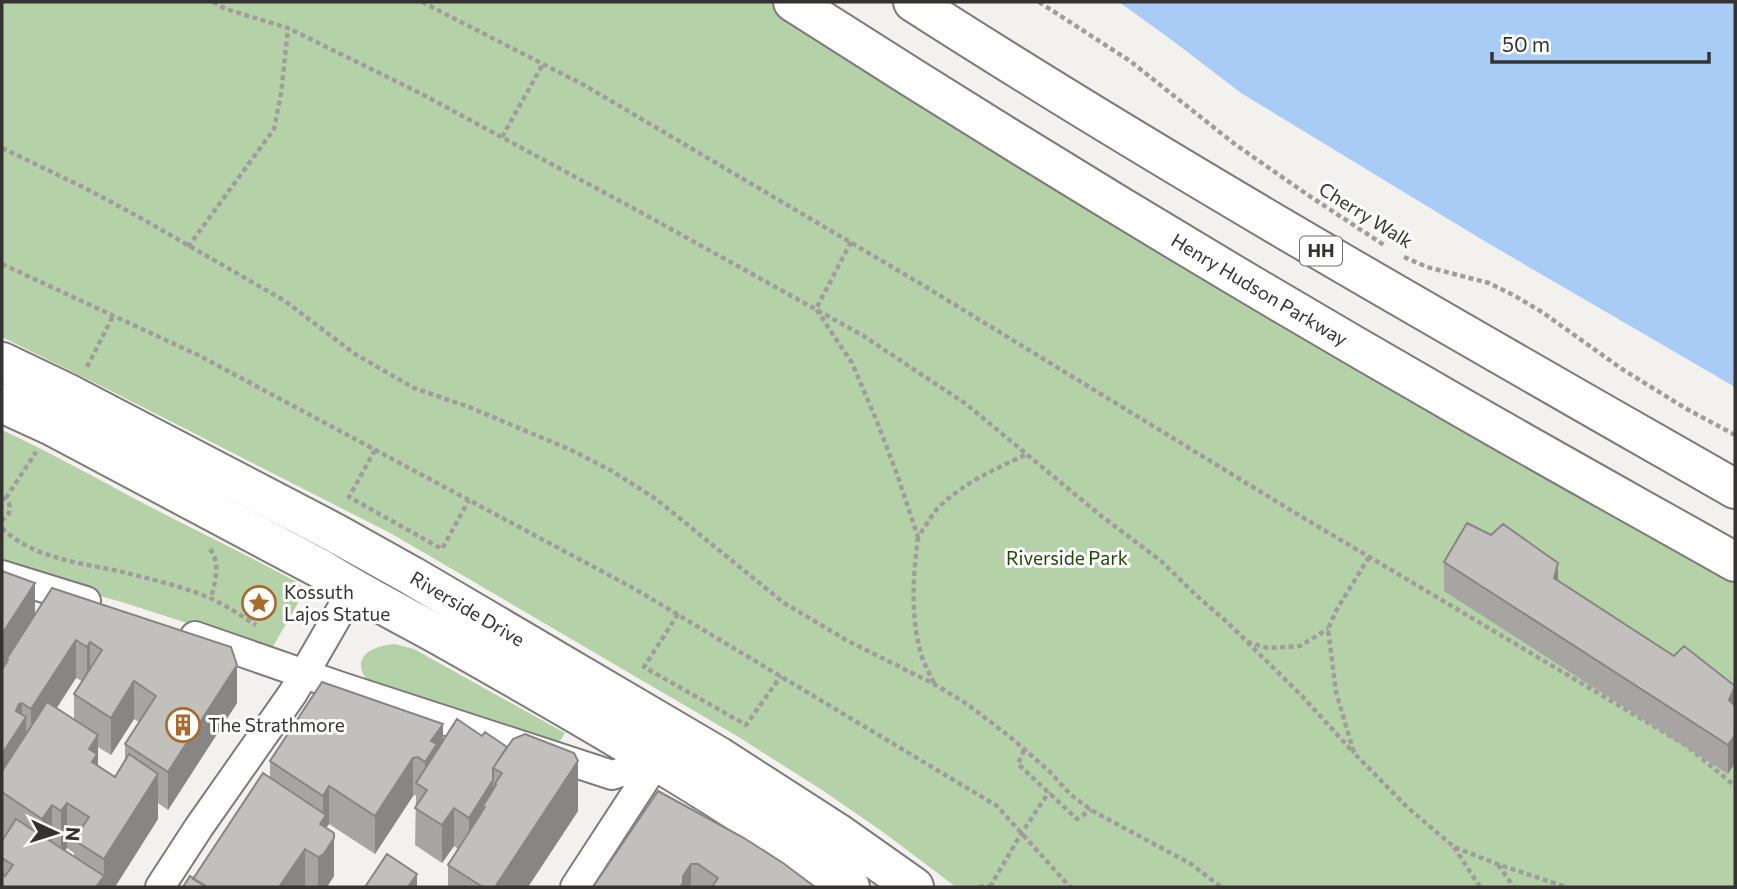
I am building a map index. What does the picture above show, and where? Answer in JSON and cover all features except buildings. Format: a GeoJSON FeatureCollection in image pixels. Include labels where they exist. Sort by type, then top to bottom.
{"type":"FeatureCollection","features":[{"type":"Feature","properties":{"kind":"main road","name":"Henry Hudson Parkway"},"geometry":{"type":"LineString","coordinates":[[793,2],[979,120],[1196,252],[1438,394],[1735,562]]}},
{"type":"Feature","properties":{"kind":"main road","name":"HH"},"geometry":{"type":"LineString","coordinates":[[913,2],[1101,119],[1348,267],[1735,489]]}},
{"type":"Feature","properties":{"kind":"main road","name":"Riverside Drive"},"geometry":{"type":"LineString","coordinates":[[2,362],[71,395],[372,553],[666,746],[800,852],[850,887]]}},
{"type":"Feature","properties":{"kind":"main road","name":"Riverside Drive"},"geometry":{"type":"LineString","coordinates":[[2,402],[321,569],[445,639],[666,746],[718,756],[839,834],[914,887]]}},
{"type":"Feature","properties":{"kind":"main road"},"geometry":{"type":"LineString","coordinates":[[353,589],[372,553]]}},
{"type":"Feature","properties":{"kind":"street"},"geometry":{"type":"LineString","coordinates":[[2,575],[104,607]]}},
{"type":"Feature","properties":{"kind":"street"},"geometry":{"type":"LineString","coordinates":[[160,887],[305,674],[353,589]]}},
{"type":"Feature","properties":{"kind":"street"},"geometry":{"type":"LineString","coordinates":[[168,627],[611,775],[666,746]]}},
{"type":"Feature","properties":{"kind":"street"},"geometry":{"type":"LineString","coordinates":[[575,887],[666,746]]}},
{"type":"Feature","properties":{"kind":"path"},"geometry":{"type":"LineString","coordinates":[[214,2],[226,9],[288,28],[420,93],[862,335],[967,404],[1161,561],[1229,624],[1301,695],[1407,807],[1454,847],[1480,887]]}},
{"type":"Feature","properties":{"kind":"path"},"geometry":{"type":"LineString","coordinates":[[422,2],[584,85],[851,242],[1687,746],[1735,786]]}},
{"type":"Feature","properties":{"kind":"path","name":"Cherry Walk"},"geometry":{"type":"LineString","coordinates":[[1039,2],[1130,61],[1236,145],[1391,249]]}},
{"type":"Feature","properties":{"kind":"path"},"geometry":{"type":"LineString","coordinates":[[188,247],[274,129],[281,94],[288,28]]}},
{"type":"Feature","properties":{"kind":"path"},"geometry":{"type":"LineString","coordinates":[[502,137],[543,64]]}},
{"type":"Feature","properties":{"kind":"path"},"geometry":{"type":"LineString","coordinates":[[2,148],[139,217],[285,301],[355,354],[414,387],[571,450],[612,471],[656,499],[784,603],[848,641],[934,684],[967,704],[1009,736],[1091,810],[1191,864],[1221,887]]}},
{"type":"Feature","properties":{"kind":"path"},"geometry":{"type":"LineString","coordinates":[[816,309],[851,242]]}},
{"type":"Feature","properties":{"kind":"path","name":"Cherry Walk"},"geometry":{"type":"LineString","coordinates":[[1401,255],[1427,267],[1489,283],[1515,296],[1622,369],[1735,435]]}},
{"type":"Feature","properties":{"kind":"path"},"geometry":{"type":"LineString","coordinates":[[2,264],[200,356],[678,614],[997,806],[1070,887]]}},
{"type":"Feature","properties":{"kind":"path"},"geometry":{"type":"LineString","coordinates":[[816,309],[852,363],[878,424],[918,537],[913,579],[913,611],[923,659],[934,684]]}},
{"type":"Feature","properties":{"kind":"path"},"geometry":{"type":"LineString","coordinates":[[82,377],[113,316]]}},
{"type":"Feature","properties":{"kind":"path"},"geometry":{"type":"LineString","coordinates":[[375,450],[349,497],[442,549],[469,500]]}},
{"type":"Feature","properties":{"kind":"path"},"geometry":{"type":"LineString","coordinates":[[2,520],[10,513],[10,505],[4,498],[37,451]]}},
{"type":"Feature","properties":{"kind":"path"},"geometry":{"type":"LineString","coordinates":[[918,537],[938,509],[962,489],[1027,454]]}},
{"type":"Feature","properties":{"kind":"path"},"geometry":{"type":"LineString","coordinates":[[2,528],[21,544],[61,559],[129,574],[211,598],[263,629]]}},
{"type":"Feature","properties":{"kind":"path"},"geometry":{"type":"LineString","coordinates":[[206,544],[214,554],[217,573],[211,598]]}},
{"type":"Feature","properties":{"kind":"path"},"geometry":{"type":"LineString","coordinates":[[1246,642],[1268,648],[1300,646],[1328,629],[1369,556]]}},
{"type":"Feature","properties":{"kind":"path"},"geometry":{"type":"LineString","coordinates":[[678,614],[644,667],[746,725],[781,676]]}},
{"type":"Feature","properties":{"kind":"path"},"geometry":{"type":"LineString","coordinates":[[1328,629],[1336,692],[1354,753]]}},
{"type":"Feature","properties":{"kind":"path"},"geometry":{"type":"LineString","coordinates":[[1024,750],[1018,764],[1077,819],[1091,810]]}},
{"type":"Feature","properties":{"kind":"path"},"geometry":{"type":"LineString","coordinates":[[979,887],[990,887],[1049,792]]}},
{"type":"Feature","properties":{"kind":"path"},"geometry":{"type":"LineString","coordinates":[[1454,847],[1566,887]]}},
{"type":"Feature","properties":{"kind":"path"},"geometry":{"type":"LineString","coordinates":[[1497,864],[1514,887]]}},
{"type":"Feature","properties":{"kind":"green space","name":"Riverside Park"},"geometry":{"type":"Polygon","coordinates":[[[2,2],[793,2],[1735,562],[1735,887],[956,887],[883,832],[737,736],[392,534],[2,337],[2,2]]]}},
{"type":"Feature","properties":{"kind":"green space"},"geometry":{"type":"Polygon","coordinates":[[[2,430],[297,582],[305,591],[271,650],[125,603],[2,568],[2,430]]]}},
{"type":"Feature","properties":{"kind":"green space"},"geometry":{"type":"Polygon","coordinates":[[[395,644],[414,649],[565,733],[558,744],[372,686],[362,669],[364,656],[376,648],[395,644]]]}},
{"type":"Feature","properties":{"kind":"water"},"geometry":{"type":"Polygon","coordinates":[[[1119,2],[1735,2],[1735,387],[1486,242],[1241,93],[1119,2]]]}},
{"type":"Feature","properties":{"kind":"place","name":"Kossuth Lajos Statue"},"geometry":{"type":"Point","coordinates":[259,603]}},
{"type":"Feature","properties":{"kind":"place","name":"The Strathmore"},"geometry":{"type":"Point","coordinates":[183,725]}}]}
